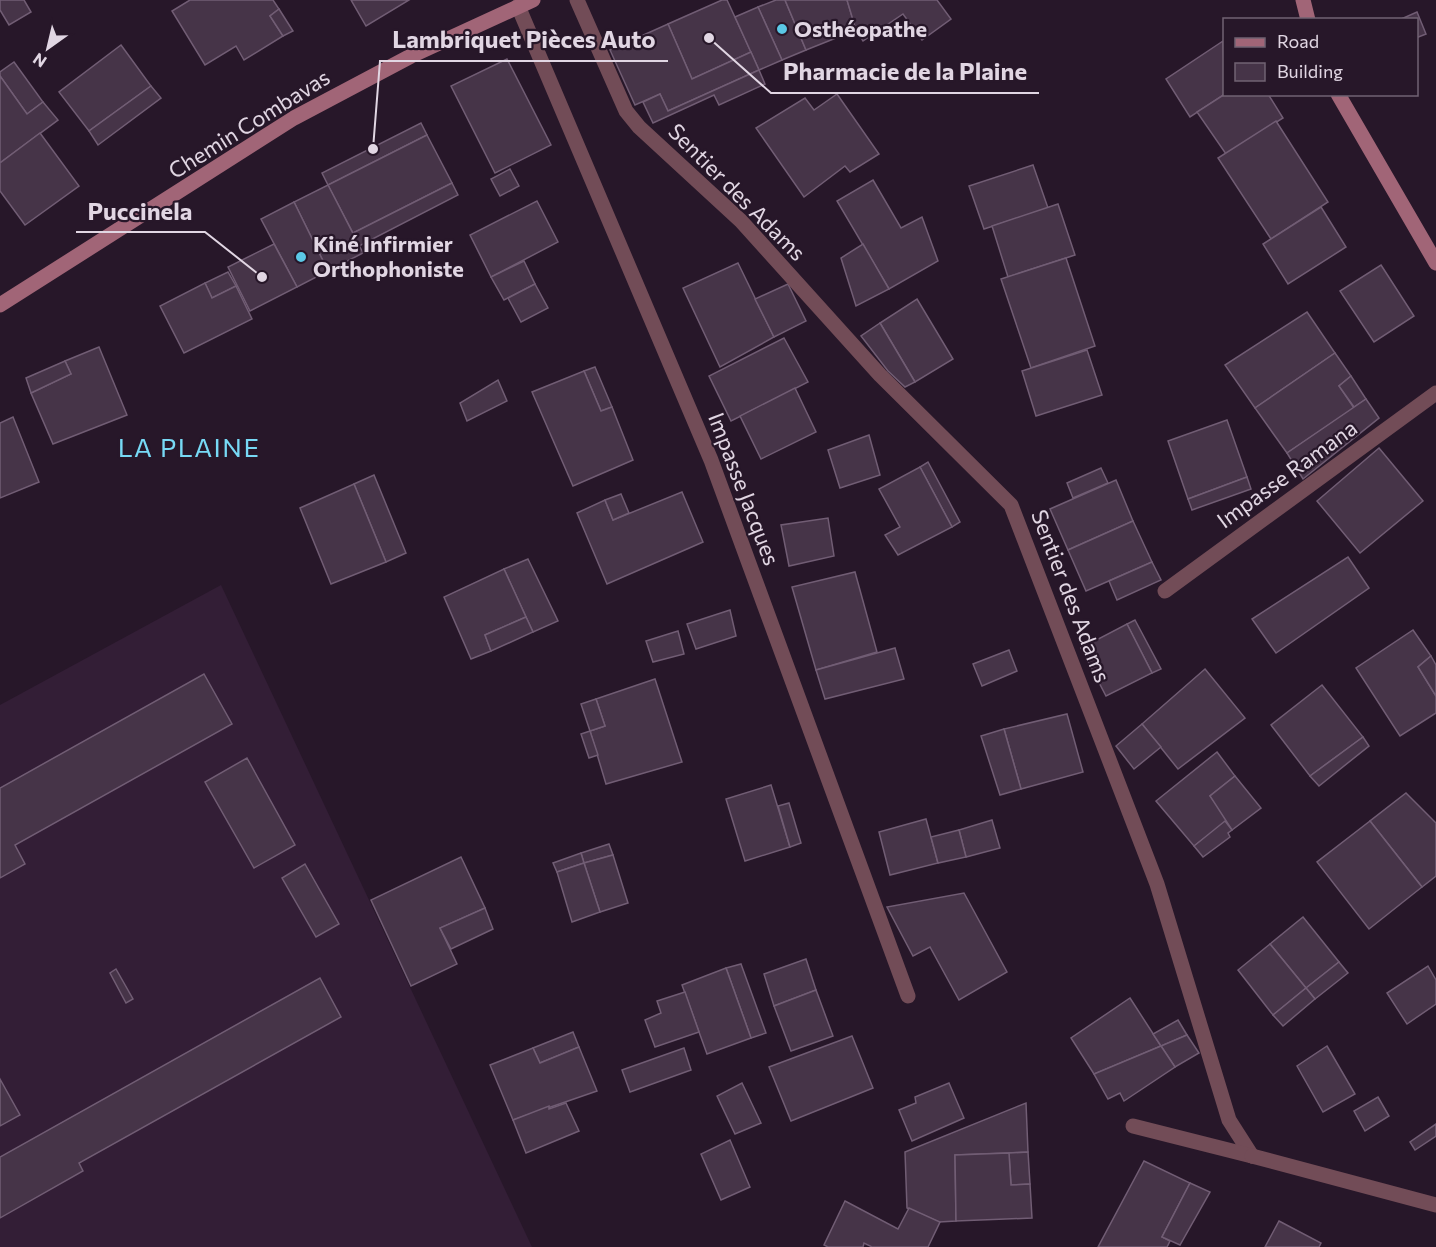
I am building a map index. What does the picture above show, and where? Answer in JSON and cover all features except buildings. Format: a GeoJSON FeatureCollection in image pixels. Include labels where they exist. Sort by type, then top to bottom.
{"type":"FeatureCollection","features":[{"type":"Feature","properties":{"kind":"street","name":"Chemin Combavas"},"geometry":{"type":"LineString","coordinates":[[0,305],[294,118],[411,56],[533,0]]}},
{"type":"Feature","properties":{"kind":"street","name":"Sentier des Adams"},"geometry":{"type":"LineString","coordinates":[[577,0],[626,111],[639,127],[741,221],[880,375],[1011,505],[1157,884],[1196,1003],[1229,1120],[1252,1156]]}},
{"type":"Feature","properties":{"kind":"street"},"geometry":{"type":"LineString","coordinates":[[1303,0],[1308,18]]}},
{"type":"Feature","properties":{"kind":"street","name":"Impasse Jacques"},"geometry":{"type":"LineString","coordinates":[[518,6],[711,460],[908,996]]}},
{"type":"Feature","properties":{"kind":"street"},"geometry":{"type":"LineString","coordinates":[[1339,96],[1436,263]]}},
{"type":"Feature","properties":{"kind":"street","name":"Impasse Ramana"},"geometry":{"type":"LineString","coordinates":[[1165,591],[1436,393]]}},
{"type":"Feature","properties":{"kind":"street"},"geometry":{"type":"LineString","coordinates":[[1133,1126],[1436,1205]]}},
{"type":"Feature","properties":{"kind":"shaded area"},"geometry":{"type":"Polygon","coordinates":[[[221,585],[532,1247],[0,1247],[0,705],[221,585]]]}},
{"type":"Feature","properties":{"kind":"place","name":"Osthéopathe"},"geometry":{"type":"Point","coordinates":[782,29]}},
{"type":"Feature","properties":{"kind":"place","name":"Pharmacie de la Plaine"},"geometry":{"type":"Point","coordinates":[709,38]}},
{"type":"Feature","properties":{"kind":"place","name":"Lambriquet Pièces Auto"},"geometry":{"type":"Point","coordinates":[373,149]}},
{"type":"Feature","properties":{"kind":"place","name":"Kiné Infirmier Orthophoniste"},"geometry":{"type":"Point","coordinates":[301,257]}},
{"type":"Feature","properties":{"kind":"place","name":"Puccinela"},"geometry":{"type":"Point","coordinates":[262,277]}},
{"type":"Feature","properties":{"kind":"district","name":"LA PLAINE"},"geometry":{"type":"Point","coordinates":[189,448]}}]}
